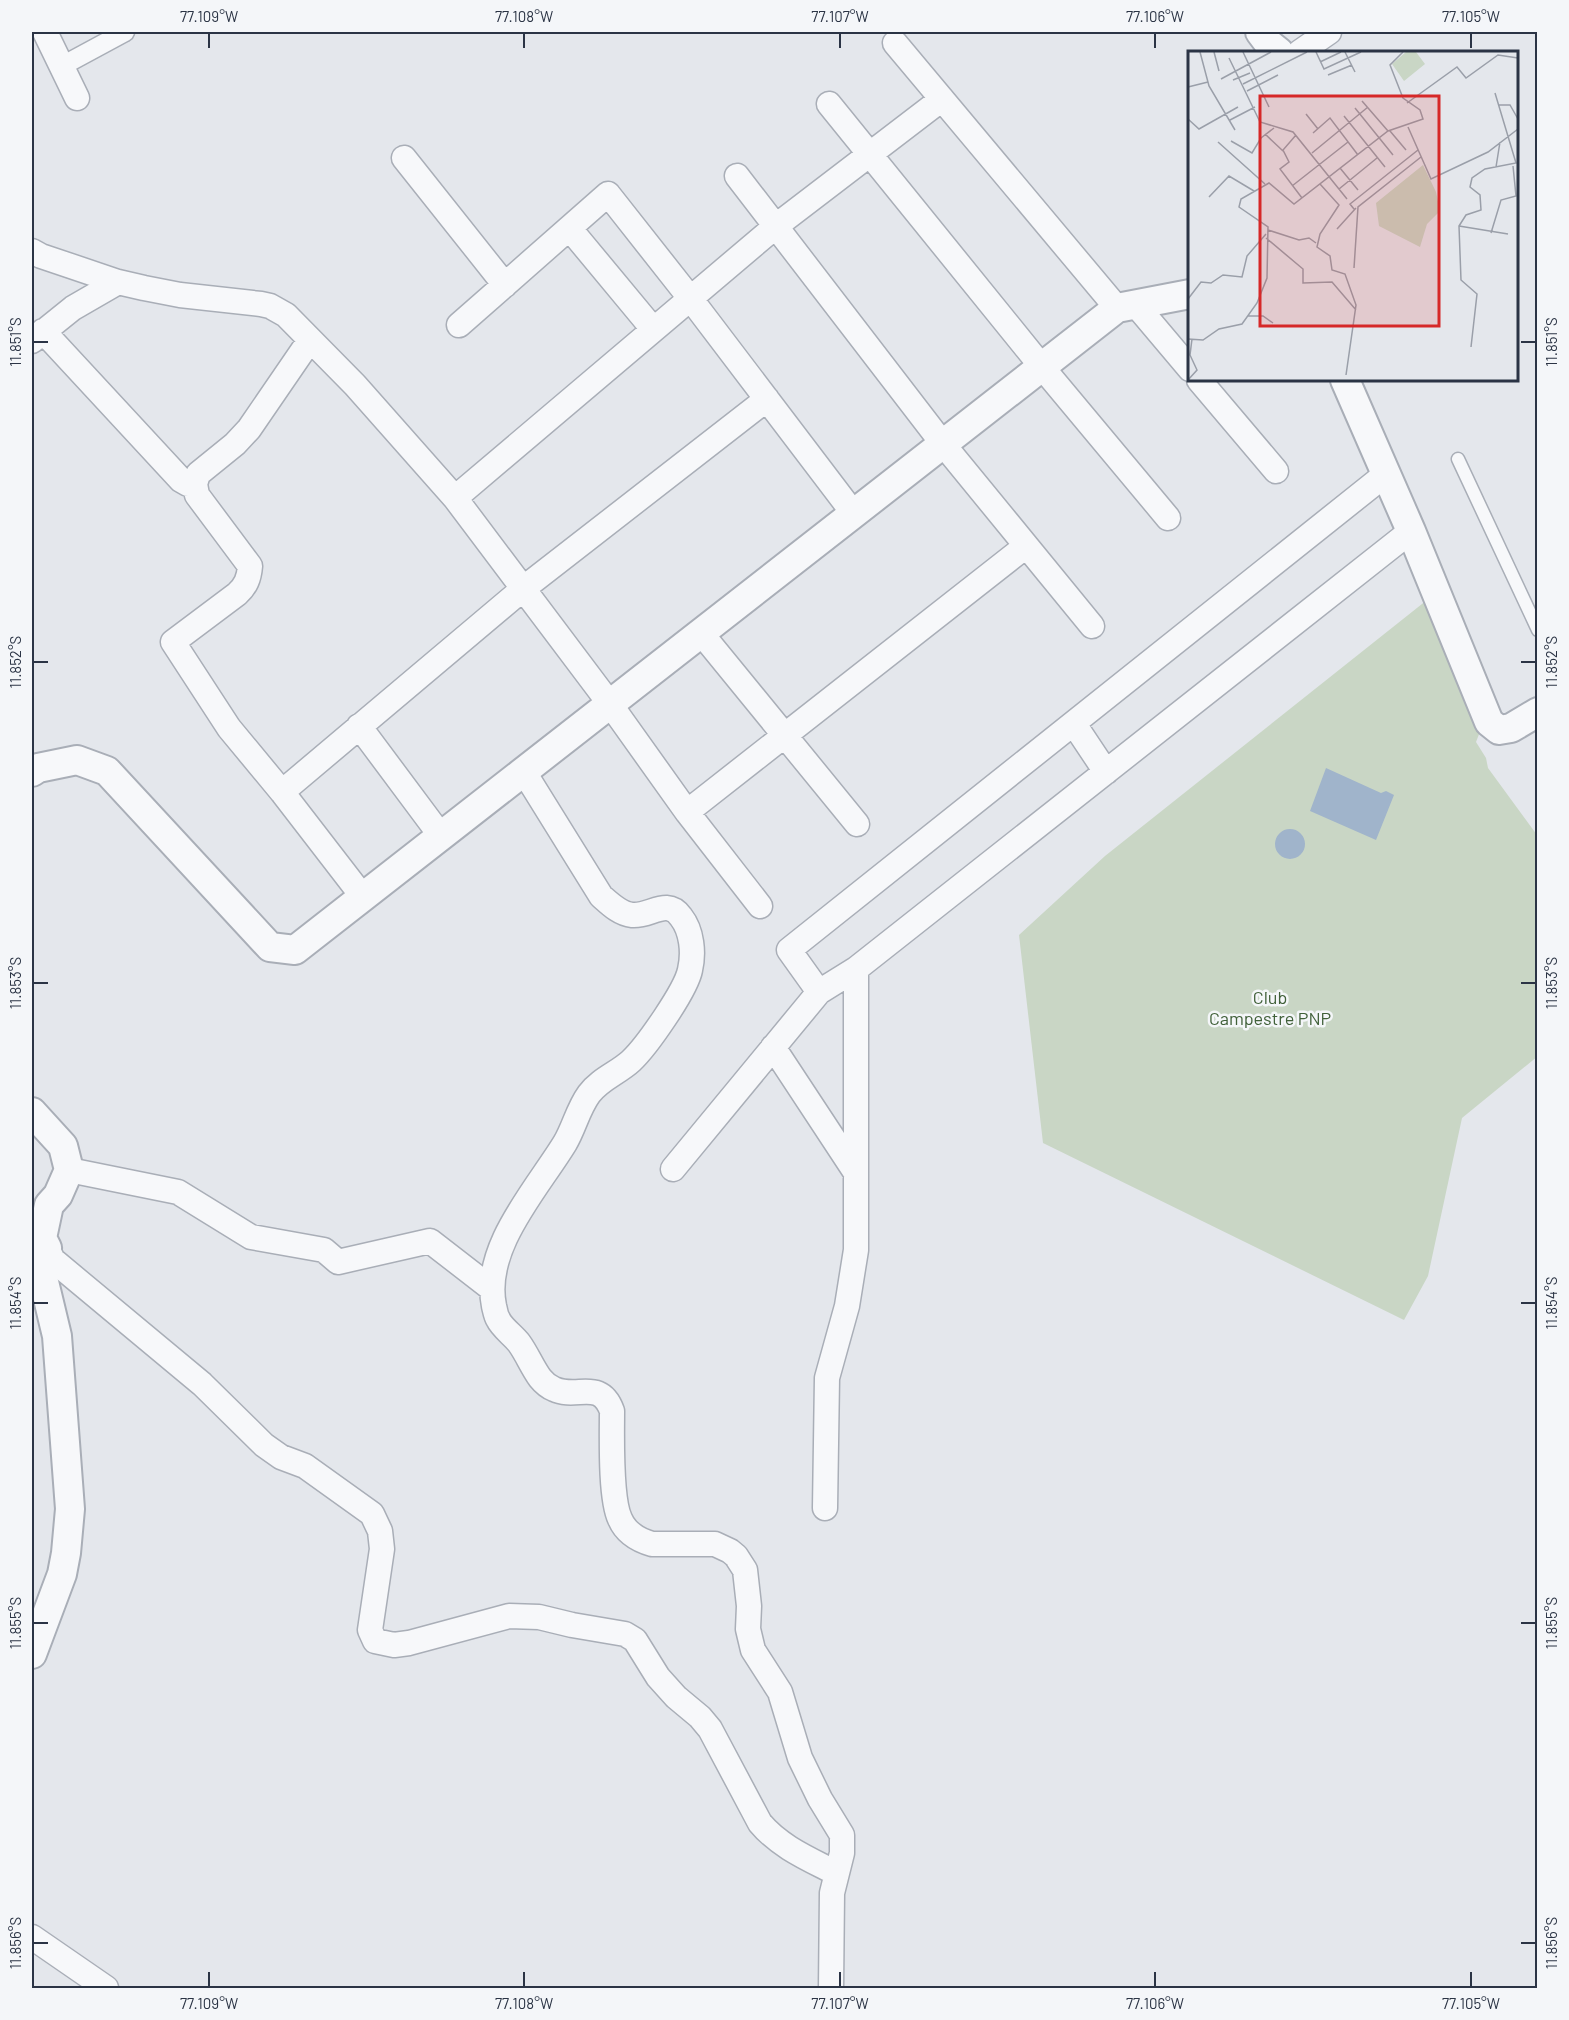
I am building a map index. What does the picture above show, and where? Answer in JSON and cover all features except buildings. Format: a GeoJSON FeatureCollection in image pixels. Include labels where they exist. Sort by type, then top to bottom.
{"type":"FeatureCollection","features":[{"type":"Feature","properties":{"kind":"street"},"geometry":{"type":"LineString","coordinates":[[45,32],[77,98]]}},
{"type":"Feature","properties":{"kind":"street"},"geometry":{"type":"LineString","coordinates":[[62,66],[125,32]]}},
{"type":"Feature","properties":{"kind":"street"},"geometry":{"type":"LineString","coordinates":[[1260,32],[1278,51]]}},
{"type":"Feature","properties":{"kind":"street"},"geometry":{"type":"LineString","coordinates":[[1301,51],[1329,32]]}},
{"type":"Feature","properties":{"kind":"street"},"geometry":{"type":"LineString","coordinates":[[895,43],[1127,307],[1188,367]]}},
{"type":"Feature","properties":{"kind":"street"},"geometry":{"type":"LineString","coordinates":[[455,498],[776,226],[942,99]]}},
{"type":"Feature","properties":{"kind":"street"},"geometry":{"type":"LineString","coordinates":[[829,104],[1042,367],[1168,518]]}},
{"type":"Feature","properties":{"kind":"street"},"geometry":{"type":"LineString","coordinates":[[404,158],[505,285]]}},
{"type":"Feature","properties":{"kind":"street"},"geometry":{"type":"LineString","coordinates":[[737,176],[943,444],[1092,626]]}},
{"type":"Feature","properties":{"kind":"street"},"geometry":{"type":"LineString","coordinates":[[459,325],[608,194],[854,514]]}},
{"type":"Feature","properties":{"kind":"street"},"geometry":{"type":"LineString","coordinates":[[570,229],[653,329]]}},
{"type":"Feature","properties":{"kind":"street"},"geometry":{"type":"LineString","coordinates":[[32,251],[40,256],[118,282],[180,295],[270,306],[286,315],[355,385],[455,498],[610,704],[687,812],[760,906]]}},
{"type":"Feature","properties":{"kind":"street"},"geometry":{"type":"LineString","coordinates":[[118,282],[73,308],[37,336],[181,480],[195,484]]}},
{"type":"Feature","properties":{"kind":"street"},"geometry":{"type":"LineString","coordinates":[[34,767],[77,760],[107,771],[270,947],[295,950],[1042,367],[1127,307],[1188,294]]}},
{"type":"Feature","properties":{"kind":"street"},"geometry":{"type":"LineString","coordinates":[[310,340],[249,429],[219,458],[202,470],[195,484],[197,495],[250,566],[249,574],[243,589],[173,642],[229,728],[363,897]]}},
{"type":"Feature","properties":{"kind":"street"},"geometry":{"type":"LineString","coordinates":[[1200,381],[1276,471]]}},
{"type":"Feature","properties":{"kind":"street"},"geometry":{"type":"LineString","coordinates":[[1345,381],[1411,531],[1489,722],[1499,730],[1511,728],[1538,712]]}},
{"type":"Feature","properties":{"kind":"street"},"geometry":{"type":"LineString","coordinates":[[282,792],[524,588],[767,399]]}},
{"type":"Feature","properties":{"kind":"street"},"geometry":{"type":"LineString","coordinates":[[819,992],[789,950],[1386,474]]}},
{"type":"Feature","properties":{"kind":"street"},"geometry":{"type":"LineString","coordinates":[[673,1169],[819,992],[856,969],[1411,531]]}},
{"type":"Feature","properties":{"kind":"street"},"geometry":{"type":"LineString","coordinates":[[687,812],[1026,546]]}},
{"type":"Feature","properties":{"kind":"street"},"geometry":{"type":"LineString","coordinates":[[701,633],[857,824]]}},
{"type":"Feature","properties":{"kind":"street"},"geometry":{"type":"LineString","coordinates":[[1074,723],[1106,772]]}},
{"type":"Feature","properties":{"kind":"street"},"geometry":{"type":"LineString","coordinates":[[359,726],[441,836]]}},
{"type":"Feature","properties":{"kind":"street"},"geometry":{"type":"LineString","coordinates":[[524,772],[601,896],[618,909],[632,915],[646,913],[658,907],[665,907],[678,913],[690,936],[692,959],[687,980],[644,1048],[619,1072],[602,1081],[588,1095],[568,1138],[534,1186],[511,1227],[497,1262],[492,1289],[494,1305],[498,1320],[519,1343],[539,1377],[546,1384],[562,1392],[594,1392],[610,1404],[616,1510],[626,1529],[642,1541],[652,1544],[715,1544],[730,1551],[741,1563],[747,1578],[748,1629],[753,1650],[780,1692],[800,1758],[820,1799],[842,1835],[842,1853],[832,1893],[831,1989]]}},
{"type":"Feature","properties":{"kind":"street"},"geometry":{"type":"LineString","coordinates":[[825,1508],[827,1378],[847,1306],[856,1250],[856,969]]}},
{"type":"Feature","properties":{"kind":"street"},"geometry":{"type":"LineString","coordinates":[[773,1047],[856,1173]]}},
{"type":"Feature","properties":{"kind":"street"},"geometry":{"type":"LineString","coordinates":[[32,1112],[63,1146],[69,1170],[58,1195],[40,1207],[42,1238],[54,1260],[202,1384],[264,1445],[281,1457],[305,1466],[372,1514],[380,1531],[382,1549],[370,1630],[375,1641],[394,1645],[409,1643],[509,1616],[539,1617],[625,1634],[635,1640],[676,1697],[700,1717],[710,1729],[766,1831],[780,1843],[836,1873]]}},
{"type":"Feature","properties":{"kind":"street"},"geometry":{"type":"LineString","coordinates":[[69,1170],[178,1192],[251,1237],[324,1250],[338,1262],[430,1241],[492,1289]]}},
{"type":"Feature","properties":{"kind":"street"},"geometry":{"type":"LineString","coordinates":[[32,1654],[62,1574],[69,1531],[69,1498],[57,1336],[40,1265],[43,1252],[48,1248]]}},
{"type":"Feature","properties":{"kind":"street"},"geometry":{"type":"LineString","coordinates":[[32,1937],[106,1989]]}},
{"type":"Feature","properties":{"kind":"lane"},"geometry":{"type":"LineString","coordinates":[[1458,459],[1538,630]]}},
{"type":"Feature","properties":{"kind":"green space","name":"Club Campestre PNP"},"geometry":{"type":"Polygon","coordinates":[[[1427,600],[1483,724],[1476,742],[1486,758],[1488,768],[1537,835],[1538,1056],[1462,1118],[1428,1276],[1404,1320],[1043,1143],[1019,935],[1105,856],[1427,600]]]}},
{"type":"Feature","properties":{"kind":"water"},"geometry":{"type":"Polygon","coordinates":[[[1326,768],[1381,793],[1386,791],[1394,795],[1376,840],[1310,811],[1326,768]]]}},
{"type":"Feature","properties":{"kind":"water"},"geometry":{"type":"Polygon","coordinates":[[[1290,829],[1301,833],[1305,844],[1301,855],[1290,859],[1279,855],[1275,844],[1279,833],[1290,829]]]}}]}
